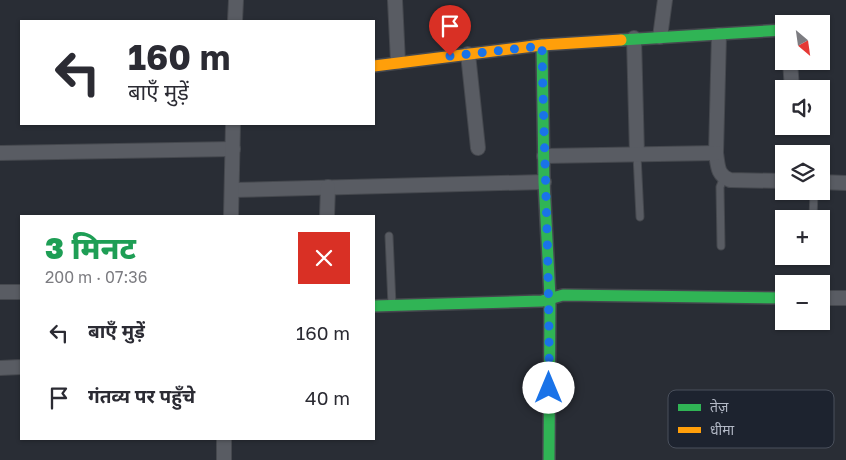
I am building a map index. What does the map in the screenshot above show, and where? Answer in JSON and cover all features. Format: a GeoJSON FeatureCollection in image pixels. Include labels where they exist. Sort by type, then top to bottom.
{"type":"FeatureCollection","features":[{"type":"Feature","properties":{"kind":"street"},"geometry":{"type":"LineString","coordinates":[[235,20],[236,0]]}},
{"type":"Feature","properties":{"kind":"street"},"geometry":{"type":"LineString","coordinates":[[395,0],[398,62]]}},
{"type":"Feature","properties":{"kind":"street"},"geometry":{"type":"LineString","coordinates":[[660,36],[665,0]]}},
{"type":"Feature","properties":{"kind":"street"},"geometry":{"type":"LineString","coordinates":[[375,66],[542,46],[660,36],[719,35],[775,31]]}},
{"type":"Feature","properties":{"kind":"street"},"geometry":{"type":"LineString","coordinates":[[719,35],[716,153],[718,170],[724,177],[730,180],[775,181]]}},
{"type":"Feature","properties":{"kind":"street"},"geometry":{"type":"LineString","coordinates":[[634,38],[637,155]]}},
{"type":"Feature","properties":{"kind":"street"},"geometry":{"type":"LineString","coordinates":[[542,46],[544,182],[550,297],[549,460]]}},
{"type":"Feature","properties":{"kind":"street"},"geometry":{"type":"LineString","coordinates":[[468,54],[478,148]]}},
{"type":"Feature","properties":{"kind":"street"},"geometry":{"type":"LineString","coordinates":[[232,215],[233,125]]}},
{"type":"Feature","properties":{"kind":"street"},"geometry":{"type":"LineString","coordinates":[[0,152],[233,149]]}},
{"type":"Feature","properties":{"kind":"street"},"geometry":{"type":"LineString","coordinates":[[544,156],[716,153]]}},
{"type":"Feature","properties":{"kind":"street"},"geometry":{"type":"LineString","coordinates":[[232,190],[544,182]]}},
{"type":"Feature","properties":{"kind":"street"},"geometry":{"type":"LineString","coordinates":[[830,182],[846,183]]}},
{"type":"Feature","properties":{"kind":"street"},"geometry":{"type":"LineString","coordinates":[[327,215],[328,187]]}},
{"type":"Feature","properties":{"kind":"street"},"geometry":{"type":"LineString","coordinates":[[0,292],[20,292]]}},
{"type":"Feature","properties":{"kind":"street"},"geometry":{"type":"LineString","coordinates":[[375,306],[542,301],[550,297],[563,295],[775,298]]}},
{"type":"Feature","properties":{"kind":"street"},"geometry":{"type":"LineString","coordinates":[[830,298],[846,298]]}},
{"type":"Feature","properties":{"kind":"street"},"geometry":{"type":"LineString","coordinates":[[0,368],[20,367]]}},
{"type":"Feature","properties":{"kind":"street"},"geometry":{"type":"LineString","coordinates":[[224,440],[224,460]]}},
{"type":"Feature","properties":{"kind":"lane"},"geometry":{"type":"LineString","coordinates":[[637,155],[640,217]]}},
{"type":"Feature","properties":{"kind":"lane"},"geometry":{"type":"LineString","coordinates":[[721,246],[720,187],[724,177]]}},
{"type":"Feature","properties":{"kind":"lane"},"geometry":{"type":"LineString","coordinates":[[390,236],[392,305]]}},
{"type":"Feature","properties":{"kind":"traffic: fast"},"geometry":{"type":"LineString","coordinates":[[621,40],[775,31]]}},
{"type":"Feature","properties":{"kind":"traffic: fast"},"geometry":{"type":"LineString","coordinates":[[542,45],[544,182],[550,297],[549,460]]}},
{"type":"Feature","properties":{"kind":"traffic: fast"},"geometry":{"type":"LineString","coordinates":[[375,306],[542,301],[563,295],[775,298]]}},
{"type":"Feature","properties":{"kind":"traffic: slow"},"geometry":{"type":"LineString","coordinates":[[375,66],[542,45],[621,40]]}},
{"type":"Feature","properties":{"kind":"route"},"geometry":{"type":"LineString","coordinates":[[450,56],[542,46],[544,182],[550,297],[549,388]]}}]}
